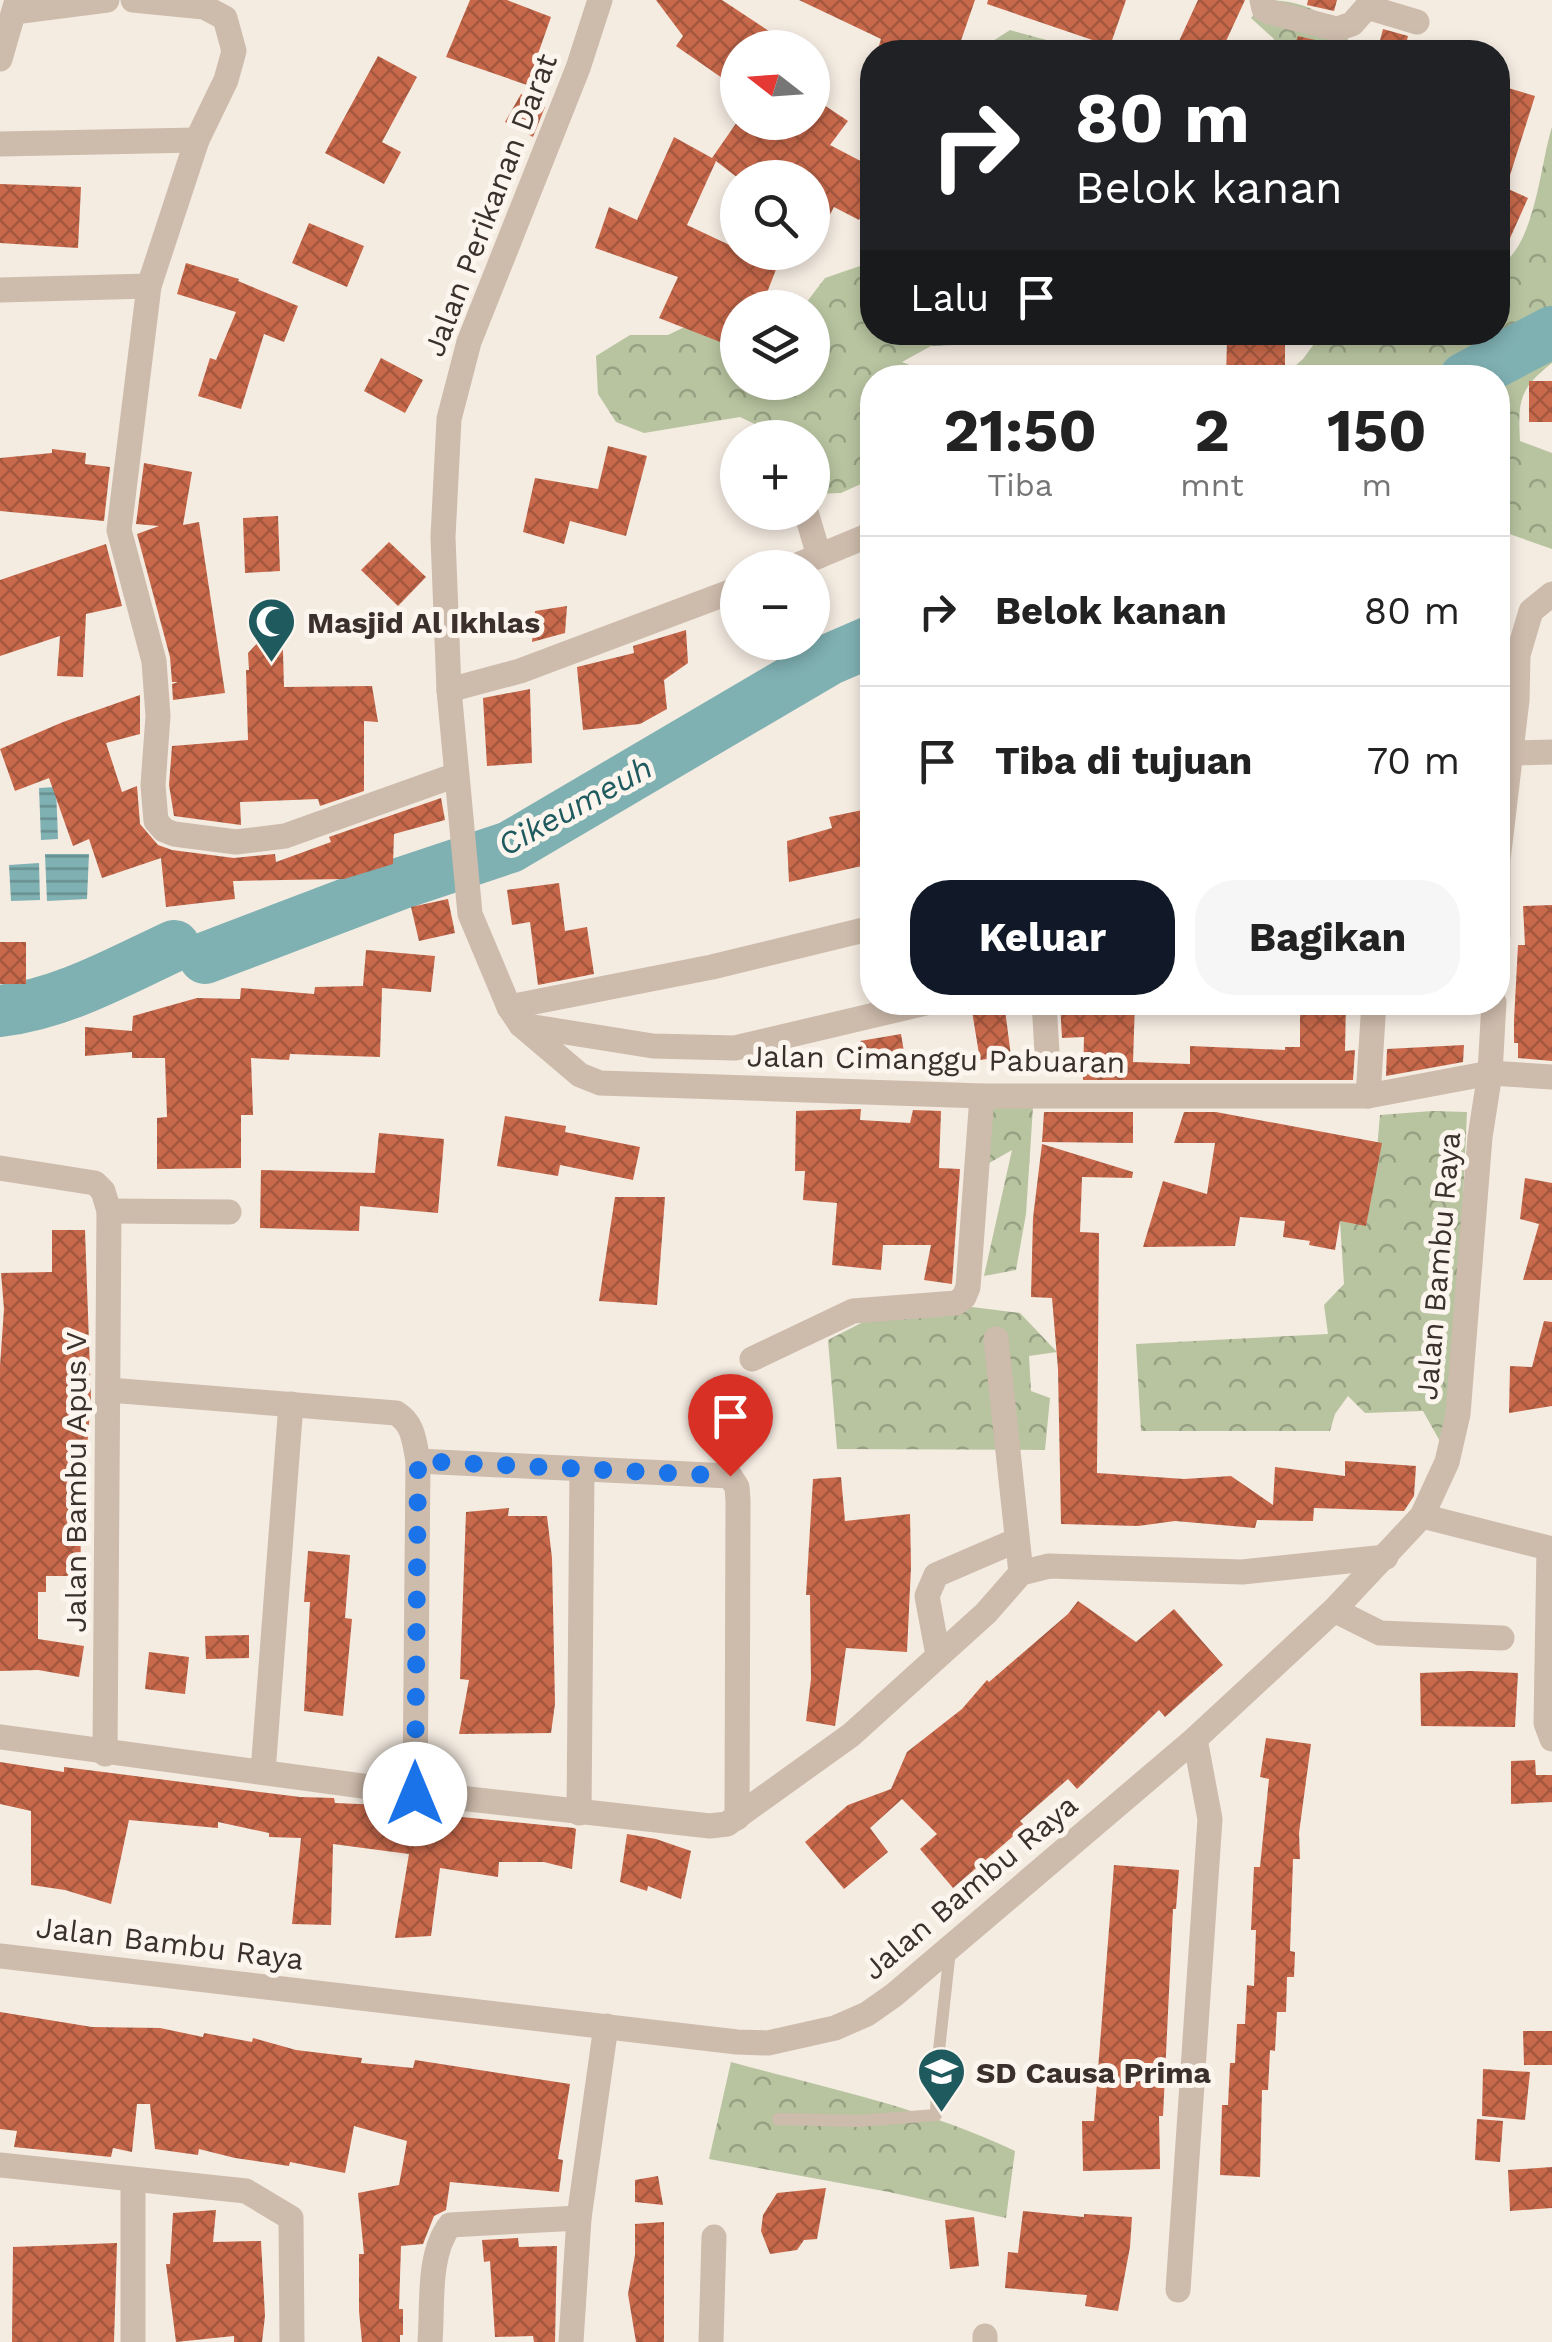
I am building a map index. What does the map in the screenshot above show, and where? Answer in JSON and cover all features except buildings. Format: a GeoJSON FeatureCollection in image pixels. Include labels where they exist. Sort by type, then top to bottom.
{"type":"FeatureCollection","features":[{"type":"Feature","properties":{"kind":"street"},"geometry":{"type":"LineString","coordinates":[[0,59],[15,6],[107,0]]}},
{"type":"Feature","properties":{"kind":"street"},"geometry":{"type":"LineString","coordinates":[[133,0],[206,3],[226,18],[234,52],[217,103],[197,140],[149,286],[119,530],[154,661],[158,716],[153,786],[156,821],[174,834],[236,842],[285,836],[456,776]]}},
{"type":"Feature","properties":{"kind":"street","name":"Jalan Perikanan Darat"},"geometry":{"type":"LineString","coordinates":[[470,914],[449,690],[442,537],[450,419],[469,342],[578,68],[600,0]]}},
{"type":"Feature","properties":{"kind":"street"},"geometry":{"type":"LineString","coordinates":[[1262,0],[1264,9],[1270,12],[1329,29],[1348,26],[1367,8],[1417,22]]}},
{"type":"Feature","properties":{"kind":"street"},"geometry":{"type":"LineString","coordinates":[[0,144],[197,140]]}},
{"type":"Feature","properties":{"kind":"street"},"geometry":{"type":"LineString","coordinates":[[0,290],[149,286]]}},
{"type":"Feature","properties":{"kind":"street"},"geometry":{"type":"LineString","coordinates":[[830,552],[860,539]]}},
{"type":"Feature","properties":{"kind":"street"},"geometry":{"type":"LineString","coordinates":[[1552,594],[1531,611],[1524,628],[1510,753],[1552,752]]}},
{"type":"Feature","properties":{"kind":"street"},"geometry":{"type":"LineString","coordinates":[[449,690],[520,671],[720,596]]}},
{"type":"Feature","properties":{"kind":"street","name":"Jalan Cimanggu Pabuaran"},"geometry":{"type":"LineString","coordinates":[[470,914],[515,1016],[580,1075],[600,1083],[982,1096],[1368,1096],[1490,1073],[1552,1077]]}},
{"type":"Feature","properties":{"kind":"street"},"geometry":{"type":"LineString","coordinates":[[515,1016],[860,931]]}},
{"type":"Feature","properties":{"kind":"street"},"geometry":{"type":"LineString","coordinates":[[515,1016],[653,1046],[735,1048],[875,1015]]}},
{"type":"Feature","properties":{"kind":"street"},"geometry":{"type":"LineString","coordinates":[[1045,1015],[1047,1052]]}},
{"type":"Feature","properties":{"kind":"street"},"geometry":{"type":"LineString","coordinates":[[1368,1096],[1373,1015]]}},
{"type":"Feature","properties":{"kind":"street","name":"Jalan Bambu Raya"},"geometry":{"type":"LineString","coordinates":[[0,1956],[737,2042],[801,2038],[867,2014],[950,1950],[1195,1739],[1334,1610],[1422,1516],[1447,1462],[1458,1414],[1493,1015]]}},
{"type":"Feature","properties":{"kind":"street"},"geometry":{"type":"LineString","coordinates":[[752,1359],[853,1311],[956,1303],[964,1297],[968,1287],[982,1096]]}},
{"type":"Feature","properties":{"kind":"street"},"geometry":{"type":"LineString","coordinates":[[0,1168],[95,1183],[103,1191],[109,1211],[229,1212]]}},
{"type":"Feature","properties":{"kind":"street","name":"Jalan Bambu Apus V"},"geometry":{"type":"LineString","coordinates":[[105,1754],[109,1211]]}},
{"type":"Feature","properties":{"kind":"street"},"geometry":{"type":"LineString","coordinates":[[996,1339],[1021,1574]]}},
{"type":"Feature","properties":{"kind":"street"},"geometry":{"type":"LineString","coordinates":[[109,1390],[396,1413],[406,1419],[418,1461],[415,1794]]}},
{"type":"Feature","properties":{"kind":"street"},"geometry":{"type":"LineString","coordinates":[[263,1772],[292,1404]]}},
{"type":"Feature","properties":{"kind":"street"},"geometry":{"type":"LineString","coordinates":[[418,1461],[730,1476],[737,1487],[737,1818]]}},
{"type":"Feature","properties":{"kind":"street"},"geometry":{"type":"LineString","coordinates":[[579,1813],[582,1469]]}},
{"type":"Feature","properties":{"kind":"street"},"geometry":{"type":"LineString","coordinates":[[1422,1516],[1551,1549],[1546,1723],[1552,1739]]}},
{"type":"Feature","properties":{"kind":"street"},"geometry":{"type":"LineString","coordinates":[[938,1655],[927,1596],[936,1575],[1015,1541]]}},
{"type":"Feature","properties":{"kind":"street"},"geometry":{"type":"LineString","coordinates":[[0,1737],[415,1794],[710,1826],[727,1824],[852,1734],[986,1613],[1021,1574],[1049,1566],[1270,1572],[1386,1557]]}},
{"type":"Feature","properties":{"kind":"street"},"geometry":{"type":"LineString","coordinates":[[1334,1610],[1380,1634],[1502,1638]]}},
{"type":"Feature","properties":{"kind":"street"},"geometry":{"type":"LineString","coordinates":[[1178,2290],[1210,1819],[1195,1739]]}},
{"type":"Feature","properties":{"kind":"street"},"geometry":{"type":"LineString","coordinates":[[572,2342],[579,2218],[606,2026]]}},
{"type":"Feature","properties":{"kind":"street"},"geometry":{"type":"LineString","coordinates":[[0,2165],[246,2190],[291,2218],[292,2342]]}},
{"type":"Feature","properties":{"kind":"street"},"geometry":{"type":"LineString","coordinates":[[134,2181],[134,2342]]}},
{"type":"Feature","properties":{"kind":"street"},"geometry":{"type":"LineString","coordinates":[[430,2342],[436,2254],[440,2238],[450,2225],[579,2218]]}},
{"type":"Feature","properties":{"kind":"street"},"geometry":{"type":"LineString","coordinates":[[711,2342],[714,2237]]}},
{"type":"Feature","properties":{"kind":"lane"},"geometry":{"type":"LineString","coordinates":[[778,2119],[858,2121],[936,2115],[950,1950]]}},
{"type":"Feature","properties":{"kind":"green space"},"geometry":{"type":"Polygon","coordinates":[[[1266,0],[1294,3],[1319,12],[1348,40],[1274,40],[1251,18],[1266,0]]]}},
{"type":"Feature","properties":{"kind":"green space"},"geometry":{"type":"Polygon","coordinates":[[[1010,30],[1047,40],[994,40],[1010,30]]]}},
{"type":"Feature","properties":{"kind":"green space"},"geometry":{"type":"Polygon","coordinates":[[[1552,127],[1552,363],[1527,388],[1519,427],[1520,441],[1552,453],[1552,549],[1510,534],[1510,365],[1296,365],[1313,345],[1510,345],[1510,257],[1534,204],[1552,127]]]}},
{"type":"Feature","properties":{"kind":"green space"},"geometry":{"type":"Polygon","coordinates":[[[860,266],[860,345],[954,345],[931,346],[902,362],[909,365],[860,365],[860,484],[830,493],[830,420],[740,417],[644,433],[616,422],[598,394],[596,356],[630,335],[668,335],[699,320],[720,316],[720,400],[830,400],[830,290],[816,290],[825,278],[860,266]]]}},
{"type":"Feature","properties":{"kind":"green space"},"geometry":{"type":"Polygon","coordinates":[[[988,1103],[1033,1107],[1026,1214],[1016,1270],[984,1276],[1012,1150],[984,1166],[988,1103]]]}},
{"type":"Feature","properties":{"kind":"green space"},"geometry":{"type":"Polygon","coordinates":[[[1467,1112],[1451,1461],[1423,1411],[1365,1413],[1348,1396],[1335,1414],[1330,1431],[1141,1431],[1136,1344],[1328,1334],[1324,1305],[1344,1284],[1340,1221],[1366,1225],[1380,1115],[1467,1112]]]}},
{"type":"Feature","properties":{"kind":"green space"},"geometry":{"type":"Polygon","coordinates":[[[908,1299],[1020,1313],[1057,1352],[1029,1356],[1031,1391],[1050,1398],[1045,1450],[837,1449],[828,1340],[908,1299]]]}},
{"type":"Feature","properties":{"kind":"green space"},"geometry":{"type":"Polygon","coordinates":[[[731,2062],[911,2111],[1015,2151],[1006,2218],[709,2159],[731,2062]]]}},
{"type":"Feature","properties":{"kind":"water"},"geometry":{"type":"Polygon","coordinates":[[[56,787],[58,839],[41,840],[39,788],[56,787]]]}},
{"type":"Feature","properties":{"kind":"water"},"geometry":{"type":"Polygon","coordinates":[[[45,854],[89,854],[87,899],[47,901],[45,854]]]}},
{"type":"Feature","properties":{"kind":"water"},"geometry":{"type":"Polygon","coordinates":[[[39,863],[40,900],[11,901],[9,865],[39,863]]]}},
{"type":"Feature","properties":{"kind":"waterway","name":"Cikeumeuh"},"geometry":{"type":"LineString","coordinates":[[1490,365],[1552,332]]}},
{"type":"Feature","properties":{"kind":"waterway","name":"Cikeumeuh"},"geometry":{"type":"LineString","coordinates":[[205,958],[402,883],[510,847],[828,660],[860,646]]}},
{"type":"Feature","properties":{"kind":"waterway","name":"Cikeumeuh"},"geometry":{"type":"LineString","coordinates":[[0,1011],[68,994],[174,946]]}},
{"type":"Feature","properties":{"kind":"place","name":"Masjid Al Ikhlas"},"geometry":{"type":"Point","coordinates":[272,664]}},
{"type":"Feature","properties":{"kind":"place","name":"SD Causa Prima"},"geometry":{"type":"Point","coordinates":[941,2114]}},
{"type":"Feature","properties":{"kind":"route"},"geometry":{"type":"LineString","coordinates":[[415,1794],[418,1461],[730,1476]]}}]}
